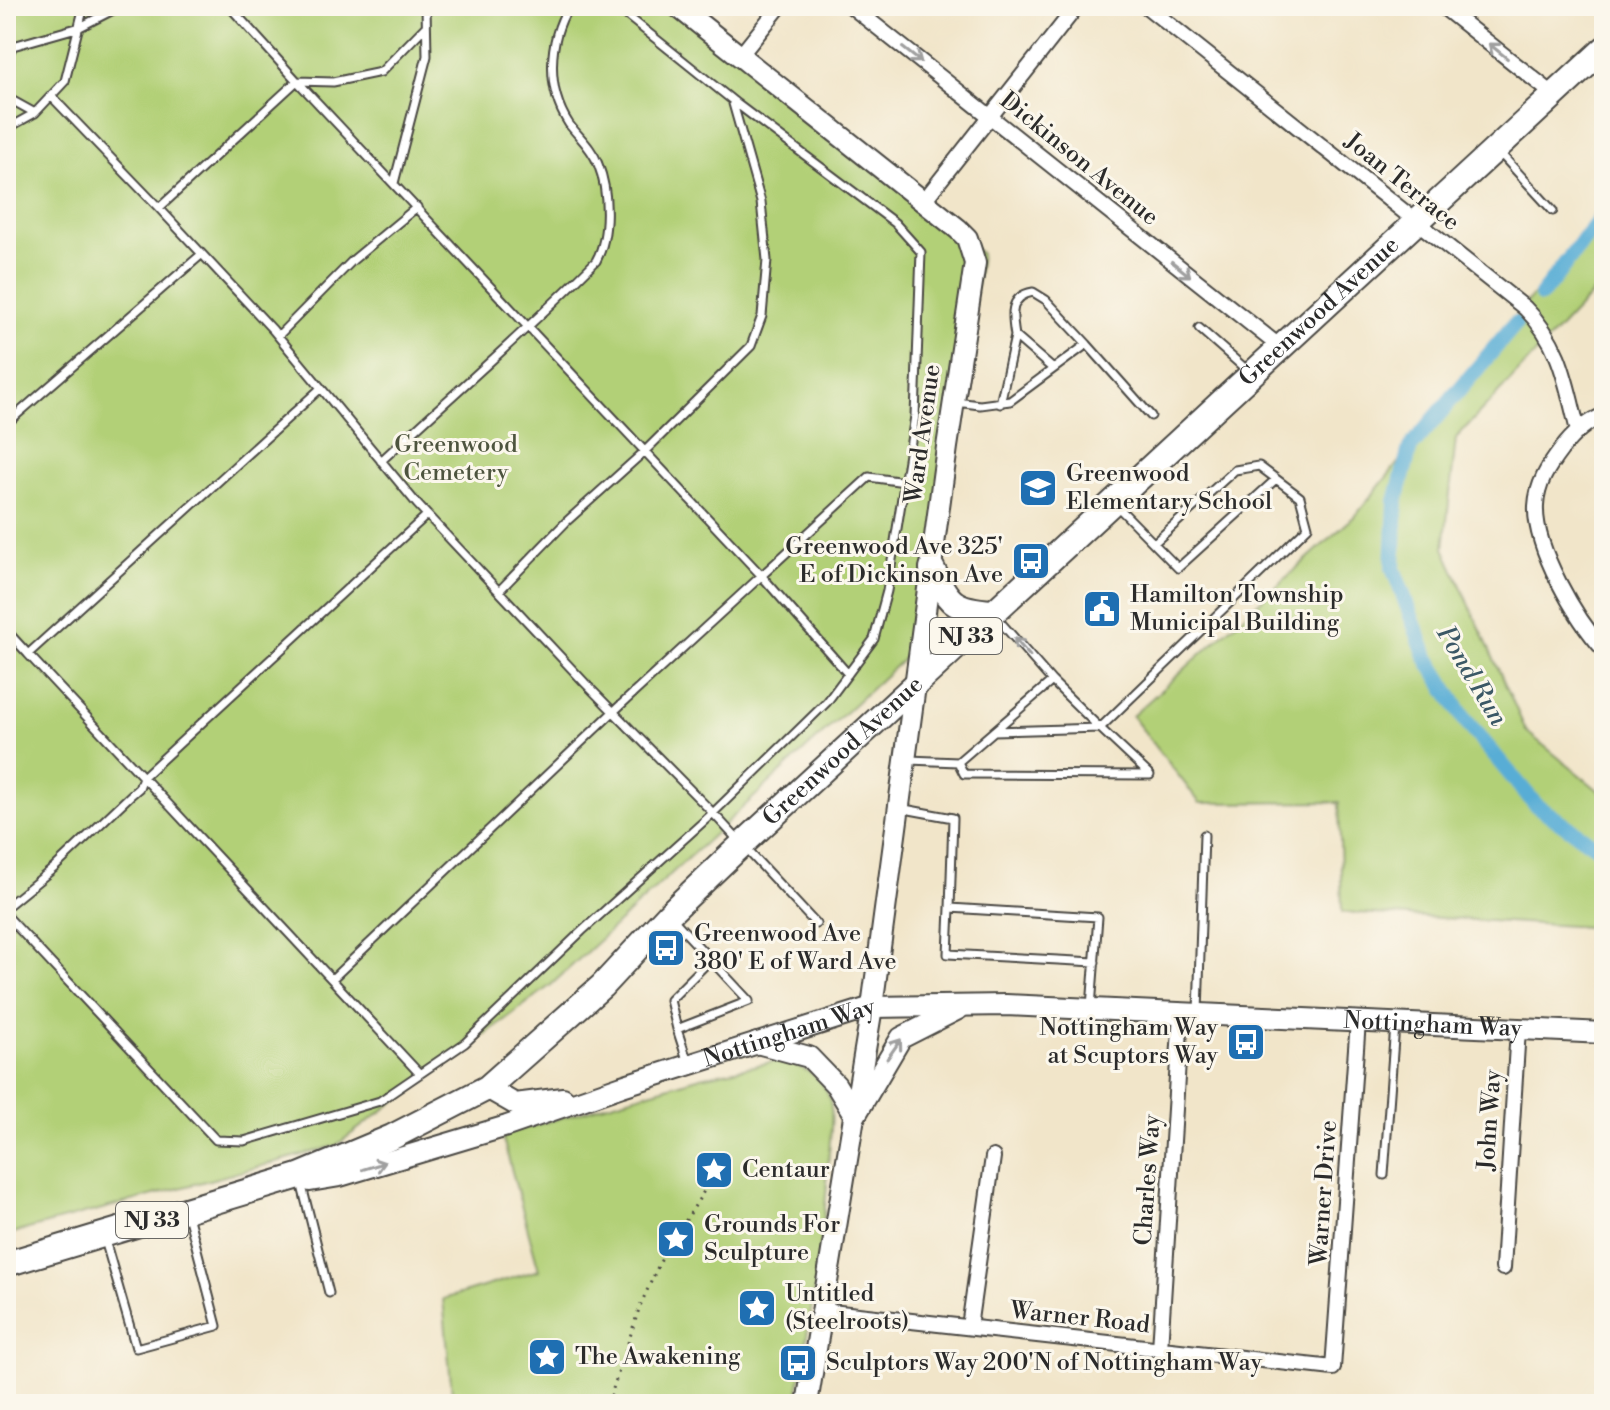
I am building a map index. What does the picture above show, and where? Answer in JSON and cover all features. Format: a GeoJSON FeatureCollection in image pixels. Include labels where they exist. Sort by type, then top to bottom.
{"type":"FeatureCollection","features":[{"type":"Feature","properties":{"kind":"main road","name":"Greenwood Avenue"},"geometry":{"type":"LineString","coordinates":[[299,1176],[392,1137],[487,1088],[602,986],[668,915],[741,845],[1604,49]]}},
{"type":"Feature","properties":{"kind":"main road"},"geometry":{"type":"LineString","coordinates":[[932,568],[944,593],[964,610],[992,612]]}},
{"type":"Feature","properties":{"kind":"main road","name":"Nottingham Way"},"geometry":{"type":"LineString","coordinates":[[6,1264],[299,1176]]}},
{"type":"Feature","properties":{"kind":"street","name":"Ward Avenue"},"geometry":{"type":"LineString","coordinates":[[677,6],[967,238],[975,263],[872,1007],[807,1404]]}},
{"type":"Feature","properties":{"kind":"street"},"geometry":{"type":"LineString","coordinates":[[740,56],[780,6]]}},
{"type":"Feature","properties":{"kind":"street","name":"Dickinson Avenue"},"geometry":{"type":"LineString","coordinates":[[851,6],[1280,347]]}},
{"type":"Feature","properties":{"kind":"street"},"geometry":{"type":"LineString","coordinates":[[923,202],[1077,6]]}},
{"type":"Feature","properties":{"kind":"street","name":"Joan Terrace"},"geometry":{"type":"LineString","coordinates":[[1146,6],[1539,323],[1560,360],[1578,431]]}},
{"type":"Feature","properties":{"kind":"street"},"geometry":{"type":"LineString","coordinates":[[1442,6],[1554,95]]}},
{"type":"Feature","properties":{"kind":"street"},"geometry":{"type":"LineString","coordinates":[[1604,415],[1578,431],[1548,467],[1540,485],[1536,519],[1564,592],[1604,650]]}},
{"type":"Feature","properties":{"kind":"street"},"geometry":{"type":"LineString","coordinates":[[757,1043],[809,1057],[836,1085],[855,1116],[901,1038],[963,1006]]}},
{"type":"Feature","properties":{"kind":"street","name":"Nottingham Way"},"geometry":{"type":"LineString","coordinates":[[299,1176],[310,1181],[340,1176],[515,1124],[622,1086],[872,1007],[1091,1009],[1604,1033]]}},
{"type":"Feature","properties":{"kind":"street","name":"Charles Way"},"geometry":{"type":"LineString","coordinates":[[1160,1349],[1189,1014]]}},
{"type":"Feature","properties":{"kind":"street","name":"Warner Drive"},"geometry":{"type":"LineString","coordinates":[[1333,1368],[1358,1021]]}},
{"type":"Feature","properties":{"kind":"street","name":"John Way"},"geometry":{"type":"LineString","coordinates":[[1503,1268],[1518,1029]]}},
{"type":"Feature","properties":{"kind":"street"},"geometry":{"type":"LineString","coordinates":[[487,1088],[515,1104],[622,1086]]}},
{"type":"Feature","properties":{"kind":"street"},"geometry":{"type":"LineString","coordinates":[[969,1327],[993,1157]]}},
{"type":"Feature","properties":{"kind":"street","name":"Warner Road"},"geometry":{"type":"LineString","coordinates":[[822,1311],[1333,1368]]}},
{"type":"Feature","properties":{"kind":"lane"},"geometry":{"type":"LineString","coordinates":[[6,129],[35,113],[65,81],[84,6]]}},
{"type":"Feature","properties":{"kind":"lane"},"geometry":{"type":"LineString","coordinates":[[6,59],[13,46],[80,27],[121,6]]}},
{"type":"Feature","properties":{"kind":"lane"},"geometry":{"type":"LineString","coordinates":[[229,6],[761,575],[848,674]]}},
{"type":"Feature","properties":{"kind":"lane"},"geometry":{"type":"LineString","coordinates":[[394,184],[427,56],[426,6]]}},
{"type":"Feature","properties":{"kind":"lane"},"geometry":{"type":"LineString","coordinates":[[381,461],[530,327],[596,261],[603,248],[606,205],[599,165],[568,122],[554,90],[553,48],[561,19],[569,6]]}},
{"type":"Feature","properties":{"kind":"lane"},"geometry":{"type":"LineString","coordinates":[[6,915],[216,1140],[244,1141],[380,1101],[465,1043],[582,931],[713,813],[827,702],[874,639],[887,591],[915,416],[921,252],[895,223],[732,100],[615,6]]}},
{"type":"Feature","properties":{"kind":"lane"},"geometry":{"type":"LineString","coordinates":[[159,208],[297,81],[333,82],[364,78],[381,72],[425,27]]}},
{"type":"Feature","properties":{"kind":"lane"},"geometry":{"type":"LineString","coordinates":[[6,40],[13,46]]}},
{"type":"Feature","properties":{"kind":"lane"},"geometry":{"type":"LineString","coordinates":[[51,96],[278,336],[427,515],[816,924]]}},
{"type":"Feature","properties":{"kind":"lane"},"geometry":{"type":"LineString","coordinates":[[6,97],[35,113]]}},
{"type":"Feature","properties":{"kind":"lane"},"geometry":{"type":"LineString","coordinates":[[499,591],[566,522],[645,451],[751,346],[762,316],[767,260],[761,202],[732,100]]}},
{"type":"Feature","properties":{"kind":"lane"},"geometry":{"type":"LineString","coordinates":[[1495,149],[1553,211]]}},
{"type":"Feature","properties":{"kind":"lane"},"geometry":{"type":"LineString","coordinates":[[278,336],[353,260],[417,207]]}},
{"type":"Feature","properties":{"kind":"lane"},"geometry":{"type":"LineString","coordinates":[[6,424],[202,254]]}},
{"type":"Feature","properties":{"kind":"lane"},"geometry":{"type":"LineString","coordinates":[[1000,404],[1015,336],[1014,304],[1020,296],[1033,292],[1046,300],[1151,416]]}},
{"type":"Feature","properties":{"kind":"lane"},"geometry":{"type":"LineString","coordinates":[[1199,328],[1251,374]]}},
{"type":"Feature","properties":{"kind":"lane"},"geometry":{"type":"LineString","coordinates":[[1015,336],[1052,368]]}},
{"type":"Feature","properties":{"kind":"lane"},"geometry":{"type":"LineString","coordinates":[[954,402],[1000,404],[1016,397],[1087,344]]}},
{"type":"Feature","properties":{"kind":"lane"},"geometry":{"type":"LineString","coordinates":[[28,654],[321,388]]}},
{"type":"Feature","properties":{"kind":"lane"},"geometry":{"type":"LineString","coordinates":[[994,731],[1100,728],[1308,527],[1300,497],[1259,466],[1235,470],[1154,543]]}},
{"type":"Feature","properties":{"kind":"lane"},"geometry":{"type":"LineString","coordinates":[[332,979],[613,712],[869,477],[905,482]]}},
{"type":"Feature","properties":{"kind":"lane"},"geometry":{"type":"LineString","coordinates":[[1112,502],[1178,568],[1276,479]]}},
{"type":"Feature","properties":{"kind":"lane"},"geometry":{"type":"LineString","coordinates":[[6,907],[54,868],[139,788],[143,777],[427,515]]}},
{"type":"Feature","properties":{"kind":"lane"},"geometry":{"type":"LineString","coordinates":[[958,762],[964,774],[1150,775],[1052,681],[992,612]]}},
{"type":"Feature","properties":{"kind":"lane"},"geometry":{"type":"LineString","coordinates":[[6,630],[419,1073]]}},
{"type":"Feature","properties":{"kind":"lane"},"geometry":{"type":"LineString","coordinates":[[906,760],[958,762],[1052,681]]}},
{"type":"Feature","properties":{"kind":"lane"},"geometry":{"type":"LineString","coordinates":[[899,808],[953,818],[948,954],[1095,962]]}},
{"type":"Feature","properties":{"kind":"lane"},"geometry":{"type":"LineString","coordinates":[[1189,1014],[1204,835]]}},
{"type":"Feature","properties":{"kind":"lane"},"geometry":{"type":"LineString","coordinates":[[950,908],[1098,917],[1091,1009]]}},
{"type":"Feature","properties":{"kind":"lane"},"geometry":{"type":"LineString","coordinates":[[668,915],[749,1001],[677,1029]]}},
{"type":"Feature","properties":{"kind":"lane"},"geometry":{"type":"LineString","coordinates":[[688,1065],[670,1000],[710,960]]}},
{"type":"Feature","properties":{"kind":"lane"},"geometry":{"type":"LineString","coordinates":[[1384,1175],[1395,1023]]}},
{"type":"Feature","properties":{"kind":"lane"},"geometry":{"type":"LineString","coordinates":[[299,1176],[329,1293]]}},
{"type":"Feature","properties":{"kind":"lane"},"geometry":{"type":"LineString","coordinates":[[103,1236],[136,1348],[217,1326],[187,1209]]}},
{"type":"Feature","properties":{"kind":"path"},"geometry":{"type":"LineString","coordinates":[[608,1404],[640,1306],[660,1262],[709,1183]]}},
{"type":"Feature","properties":{"kind":"green space","name":"Greenwood Cemetery"},"geometry":{"type":"Polygon","coordinates":[[[6,6],[675,6],[981,254],[927,637],[551,985],[335,1146],[6,1235],[6,6]]]}},
{"type":"Feature","properties":{"kind":"green space"},"geometry":{"type":"Polygon","coordinates":[[[1604,207],[1604,281],[1456,438],[1444,548],[1526,731],[1604,795],[1604,928],[1342,912],[1339,802],[1200,803],[1132,716],[1357,514],[1604,207]]]}},
{"type":"Feature","properties":{"kind":"green space","name":"Grounds For Sculpture"},"geometry":{"type":"Polygon","coordinates":[[[777,1061],[815,1076],[829,1097],[831,1111],[820,1247],[796,1404],[453,1404],[443,1299],[539,1270],[502,1135],[701,1077],[777,1061]]]}},
{"type":"Feature","properties":{"kind":"waterway"},"geometry":{"type":"LineString","coordinates":[[1541,295],[1604,214]]}},
{"type":"Feature","properties":{"kind":"waterway","name":"Pond Run"},"geometry":{"type":"LineString","coordinates":[[1515,324],[1410,448],[1396,501],[1393,568],[1426,656],[1465,720],[1536,805],[1604,852]]}},
{"type":"Feature","properties":{"kind":"place","name":"Greenwood Elementary School"},"geometry":{"type":"Point","coordinates":[1038,488]}},
{"type":"Feature","properties":{"kind":"place","name":"Greenwood Ave 325' E of Dickinson Ave"},"geometry":{"type":"Point","coordinates":[1031,561]}},
{"type":"Feature","properties":{"kind":"place","name":"Hamilton Township Municipal Building"},"geometry":{"type":"Point","coordinates":[1102,609]}},
{"type":"Feature","properties":{"kind":"place","name":"Greenwood Ave 380' E of Ward Ave"},"geometry":{"type":"Point","coordinates":[666,948]}},
{"type":"Feature","properties":{"kind":"place","name":"Nottingham Way at Scuptors Way"},"geometry":{"type":"Point","coordinates":[1246,1042]}},
{"type":"Feature","properties":{"kind":"place","name":"Centaur"},"geometry":{"type":"Point","coordinates":[714,1170]}},
{"type":"Feature","properties":{"kind":"place","name":"Grounds For Sculpture"},"geometry":{"type":"Point","coordinates":[676,1239]}},
{"type":"Feature","properties":{"kind":"place","name":"Untitled (Steelroots)"},"geometry":{"type":"Point","coordinates":[757,1308]}},
{"type":"Feature","properties":{"kind":"place","name":"The Awakening"},"geometry":{"type":"Point","coordinates":[547,1357]}},
{"type":"Feature","properties":{"kind":"place","name":"Sculptors Way 200'N of Nottingham Way"},"geometry":{"type":"Point","coordinates":[798,1363]}}]}
